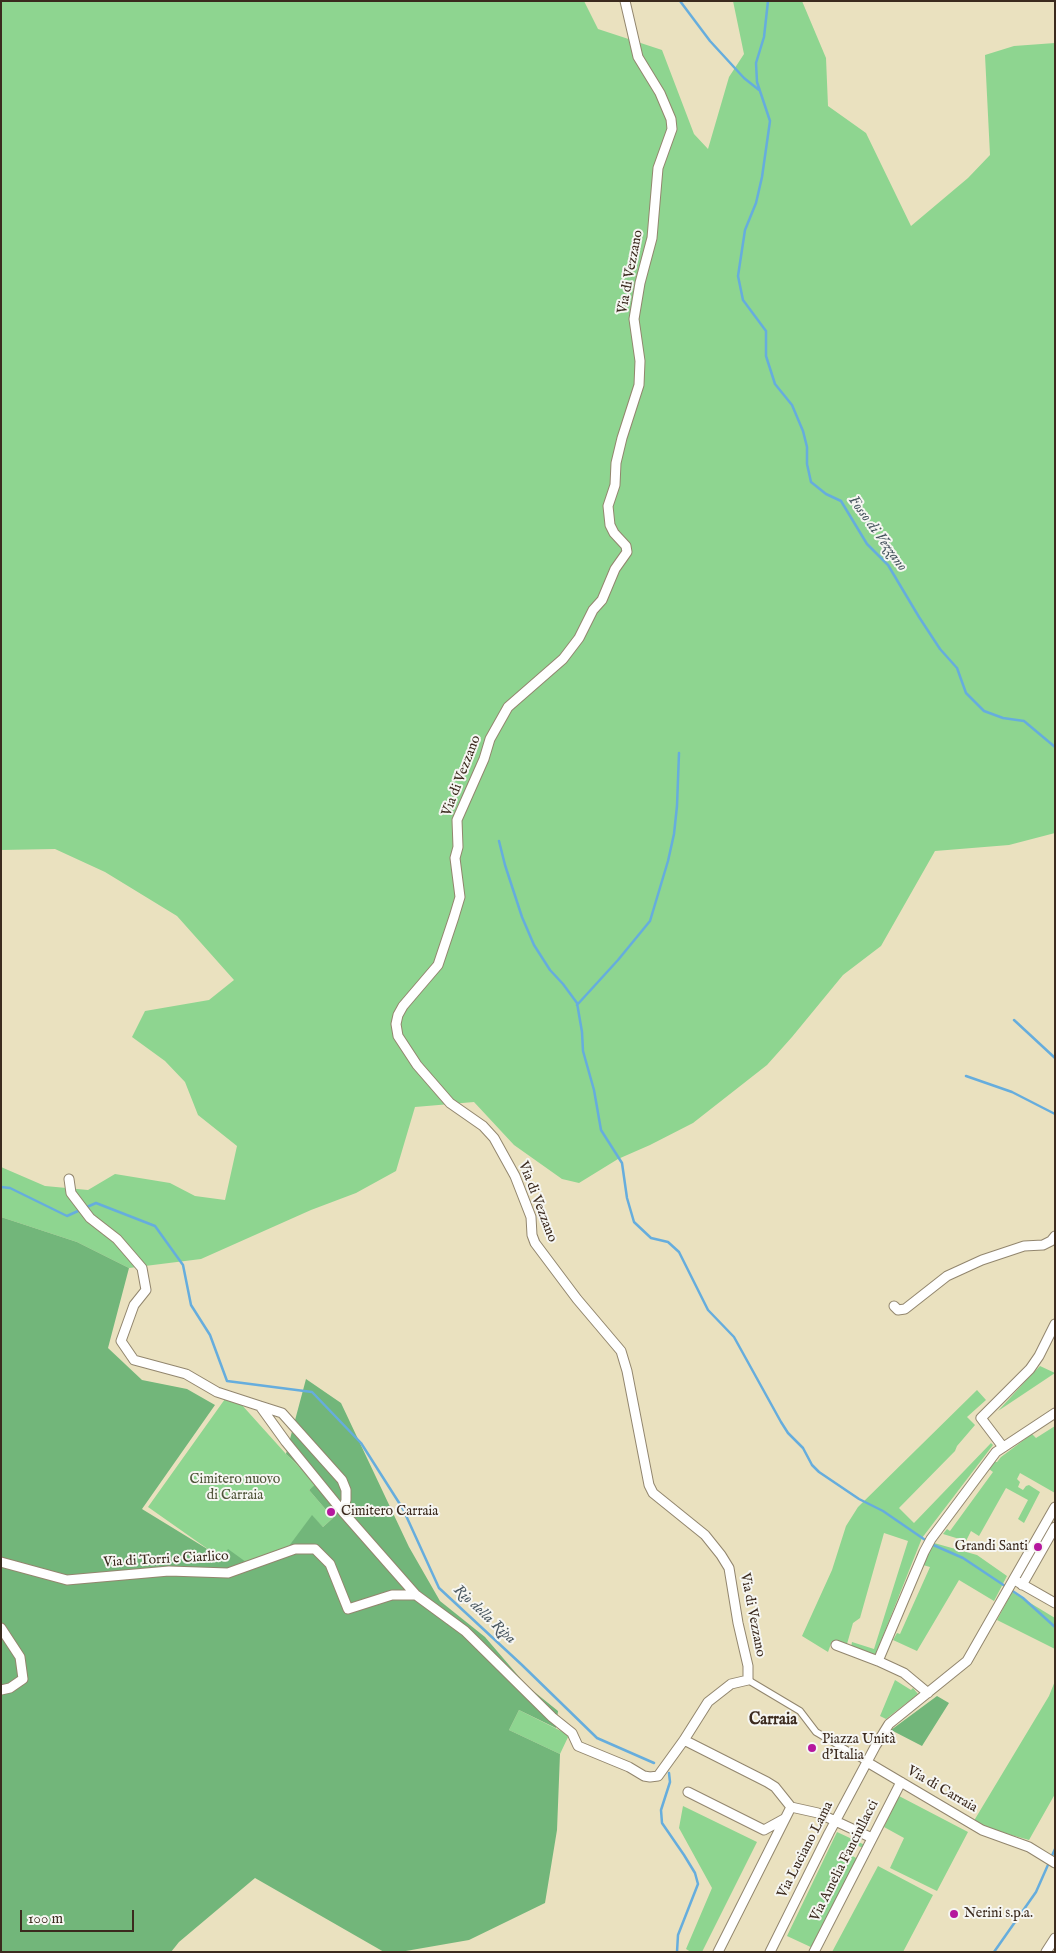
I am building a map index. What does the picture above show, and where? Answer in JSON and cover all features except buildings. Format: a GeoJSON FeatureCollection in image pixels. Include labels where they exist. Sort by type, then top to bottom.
{"type":"FeatureCollection","features":[{"type":"Feature","properties":{"kind":"street","name":"Via di Vezzano"},"geometry":{"type":"LineString","coordinates":[[625,1],[638,58],[660,93],[671,119],[672,129],[658,168],[652,238],[640,283],[634,319],[640,361],[640,385],[622,438],[616,463],[615,485],[608,506],[610,525],[614,533],[626,546],[627,552],[615,569],[602,600],[593,610],[579,638],[563,658],[508,707],[494,730],[484,759],[457,820],[458,847],[455,858],[460,897],[438,965],[403,1006],[396,1024],[398,1036],[417,1065],[450,1103],[483,1126],[494,1138],[515,1176],[531,1217],[532,1235],[536,1244],[576,1299],[621,1351],[627,1371],[649,1485],[653,1493],[705,1535],[722,1555],[729,1568],[738,1623],[748,1666],[748,1680]]}},
{"type":"Feature","properties":{"kind":"street"},"geometry":{"type":"LineString","coordinates":[[69,1179],[71,1193],[90,1218],[117,1239],[142,1268],[146,1290],[134,1305],[121,1341],[134,1360],[186,1374],[217,1392],[282,1413],[342,1480],[346,1490],[343,1512]]}},
{"type":"Feature","properties":{"kind":"street"},"geometry":{"type":"LineString","coordinates":[[894,1306],[898,1310],[904,1309],[947,1276],[982,1260],[1024,1246],[1043,1245],[1051,1241],[1055,1236]]}},
{"type":"Feature","properties":{"kind":"street"},"geometry":{"type":"LineString","coordinates":[[1003,1447],[981,1418],[1030,1369],[1039,1356],[1055,1324]]}},
{"type":"Feature","properties":{"kind":"street"},"geometry":{"type":"LineString","coordinates":[[260,1406],[343,1512],[416,1595],[466,1631],[552,1718],[572,1733],[578,1746],[650,1777],[658,1776],[708,1702],[731,1684],[748,1680]]}},
{"type":"Feature","properties":{"kind":"street"},"geometry":{"type":"LineString","coordinates":[[878,1661],[924,1552],[931,1540],[996,1452],[1055,1413]]}},
{"type":"Feature","properties":{"kind":"street"},"geometry":{"type":"LineString","coordinates":[[306,1467],[320,1455]]}},
{"type":"Feature","properties":{"kind":"street","name":"Via Luciano Lama"},"geometry":{"type":"LineString","coordinates":[[770,1952],[836,1820],[889,1724],[967,1661],[1055,1507]]}},
{"type":"Feature","properties":{"kind":"street"},"geometry":{"type":"LineString","coordinates":[[1022,1584],[1055,1527]]}},
{"type":"Feature","properties":{"kind":"street","name":"Via di Torri e Ciarlico"},"geometry":{"type":"LineString","coordinates":[[1,1562],[67,1580],[169,1571],[228,1573],[295,1549],[315,1549],[330,1564],[348,1608],[392,1595],[416,1595]]}},
{"type":"Feature","properties":{"kind":"street"},"geometry":{"type":"LineString","coordinates":[[1012,1583],[1022,1584],[1055,1603]]}},
{"type":"Feature","properties":{"kind":"street"},"geometry":{"type":"LineString","coordinates":[[1,1628],[20,1657],[23,1679],[10,1688],[1,1690]]}},
{"type":"Feature","properties":{"kind":"street"},"geometry":{"type":"LineString","coordinates":[[836,1645],[904,1673],[928,1693]]}},
{"type":"Feature","properties":{"kind":"street","name":"Via di Carraia"},"geometry":{"type":"LineString","coordinates":[[748,1680],[800,1711],[816,1732],[982,1830],[1029,1847],[1055,1863]]}},
{"type":"Feature","properties":{"kind":"street"},"geometry":{"type":"LineString","coordinates":[[684,1740],[775,1787],[791,1808],[811,1810],[872,1838]]}},
{"type":"Feature","properties":{"kind":"street","name":"Via Amelia Fanciullacci"},"geometry":{"type":"LineString","coordinates":[[814,1952],[900,1782]]}},
{"type":"Feature","properties":{"kind":"street"},"geometry":{"type":"LineString","coordinates":[[688,1792],[764,1830],[772,1842]]}},
{"type":"Feature","properties":{"kind":"street"},"geometry":{"type":"LineString","coordinates":[[718,1952],[772,1842],[791,1808]]}},
{"type":"Feature","properties":{"kind":"street"},"geometry":{"type":"LineString","coordinates":[[764,1830],[784,1819]]}},
{"type":"Feature","properties":{"kind":"street"},"geometry":{"type":"LineString","coordinates":[[1046,1952],[1055,1938]]}},
{"type":"Feature","properties":{"kind":"green space"},"geometry":{"type":"Polygon","coordinates":[[[1,1],[584,1],[598,29],[662,50],[694,134],[708,149],[729,77],[744,54],[733,1],[802,1],[826,58],[828,106],[866,133],[911,226],[968,178],[990,155],[985,55],[1014,46],[1055,43],[1055,833],[1009,845],[935,851],[881,946],[843,975],[767,1065],[693,1123],[618,1159],[579,1183],[562,1179],[514,1145],[474,1102],[415,1107],[396,1171],[356,1193],[311,1210],[201,1259],[129,1268],[77,1242],[1,1217],[1,1167],[45,1186],[88,1190],[115,1174],[170,1183],[195,1196],[225,1200],[237,1146],[198,1115],[185,1082],[165,1061],[132,1037],[145,1011],[209,1000],[234,980],[177,916],[105,872],[55,849],[1,850],[1,1]]]}},
{"type":"Feature","properties":{"kind":"green space"},"geometry":{"type":"Polygon","coordinates":[[[1,1217],[77,1242],[129,1268],[108,1348],[142,1380],[187,1389],[215,1405],[142,1509],[222,1558],[228,1549],[246,1562],[289,1546],[312,1515],[323,1527],[333,1518],[309,1490],[317,1483],[286,1454],[306,1379],[341,1403],[409,1547],[440,1601],[485,1637],[527,1686],[558,1711],[556,1728],[519,1710],[509,1730],[560,1754],[557,1830],[545,1903],[469,1940],[400,1952],[384,1952],[255,1878],[179,1942],[171,1952],[1,1952],[1,1217]]]}},
{"type":"Feature","properties":{"kind":"green space"},"geometry":{"type":"Polygon","coordinates":[[[1040,1366],[1055,1373],[998,1411],[1032,1374],[1040,1366]]]}},
{"type":"Feature","properties":{"kind":"green space"},"geometry":{"type":"Polygon","coordinates":[[[977,1390],[986,1400],[967,1417],[975,1425],[955,1451],[899,1508],[914,1523],[991,1443],[993,1445],[922,1538],[875,1656],[851,1647],[852,1642],[874,1649],[908,1541],[884,1533],[860,1618],[853,1623],[847,1644],[832,1641],[828,1652],[802,1636],[832,1570],[846,1526],[858,1507],[977,1390]]]}},
{"type":"Feature","properties":{"kind":"green space","name":"Cimitero nuovo di Carraia"},"geometry":{"type":"Polygon","coordinates":[[[225,1399],[241,1404],[286,1454],[317,1484],[309,1490],[333,1518],[323,1527],[312,1516],[290,1546],[246,1562],[222,1559],[148,1507],[225,1399]]]}},
{"type":"Feature","properties":{"kind":"green space"},"geometry":{"type":"Polygon","coordinates":[[[1055,1426],[1055,1493],[1020,1473],[1017,1479],[1020,1482],[1018,1487],[1023,1490],[1029,1485],[1040,1492],[1024,1523],[1018,1519],[1028,1500],[1006,1488],[979,1536],[971,1531],[966,1541],[943,1534],[947,1529],[950,1531],[993,1472],[989,1469],[995,1462],[1032,1434],[1036,1438],[1055,1426]]]}},
{"type":"Feature","properties":{"kind":"green space"},"geometry":{"type":"Polygon","coordinates":[[[934,1543],[977,1555],[1007,1576],[994,1601],[959,1580],[917,1651],[893,1640],[897,1633],[900,1634],[930,1567],[923,1565],[934,1543]]]}},
{"type":"Feature","properties":{"kind":"green space"},"geometry":{"type":"Polygon","coordinates":[[[1012,1592],[1055,1618],[1055,1649],[997,1620],[1012,1592]]]}},
{"type":"Feature","properties":{"kind":"green space"},"geometry":{"type":"Polygon","coordinates":[[[895,1680],[911,1690],[913,1688],[918,1694],[886,1719],[880,1716],[895,1680]]]}},
{"type":"Feature","properties":{"kind":"green space"},"geometry":{"type":"Polygon","coordinates":[[[1055,1681],[1055,1794],[1029,1840],[972,1824],[1049,1696],[1055,1681]]]}},
{"type":"Feature","properties":{"kind":"green space"},"geometry":{"type":"Polygon","coordinates":[[[937,1696],[949,1703],[922,1746],[891,1730],[937,1696]]]}},
{"type":"Feature","properties":{"kind":"green space"},"geometry":{"type":"Polygon","coordinates":[[[519,1710],[569,1735],[560,1754],[509,1730],[519,1710]]]}},
{"type":"Feature","properties":{"kind":"green space"},"geometry":{"type":"Polygon","coordinates":[[[899,1796],[968,1832],[937,1891],[890,1868],[904,1838],[884,1827],[899,1796]]]}},
{"type":"Feature","properties":{"kind":"green space"},"geometry":{"type":"Polygon","coordinates":[[[683,1806],[757,1842],[702,1952],[691,1952],[686,1949],[712,1888],[679,1828],[683,1806]]]}},
{"type":"Feature","properties":{"kind":"green space"},"geometry":{"type":"Polygon","coordinates":[[[837,1832],[865,1845],[863,1848],[850,1842],[845,1852],[858,1859],[815,1949],[787,1936],[837,1832]]]}},
{"type":"Feature","properties":{"kind":"green space"},"geometry":{"type":"Polygon","coordinates":[[[878,1866],[933,1895],[903,1952],[832,1952],[878,1866]]]}},
{"type":"Feature","properties":{"kind":"waterway"},"geometry":{"type":"LineString","coordinates":[[680,1],[710,41],[744,78],[759,90]]}},
{"type":"Feature","properties":{"kind":"waterway","name":"Fosso di Vezzano"},"geometry":{"type":"LineString","coordinates":[[768,1],[764,37],[756,63],[757,82],[770,121],[762,177],[756,203],[745,230],[738,276],[743,300],[766,331],[766,356],[775,384],[792,405],[803,431],[811,482],[826,494],[841,501],[867,544],[888,565],[940,649],[957,668],[966,693],[984,711],[1003,718],[1024,721],[1055,747]]}},
{"type":"Feature","properties":{"kind":"waterway"},"geometry":{"type":"LineString","coordinates":[[577,1005],[650,921],[674,834],[679,753]]}},
{"type":"Feature","properties":{"kind":"waterway"},"geometry":{"type":"LineString","coordinates":[[499,841],[522,917],[534,945],[550,970],[577,1003],[583,1051],[594,1090],[601,1130],[622,1163],[627,1198],[634,1222],[651,1238],[668,1242],[679,1252],[708,1310],[734,1337],[781,1422],[788,1433],[803,1448],[812,1465],[819,1472],[859,1499],[883,1511],[931,1544],[963,1558],[1023,1598],[1055,1627]]}},
{"type":"Feature","properties":{"kind":"waterway"},"geometry":{"type":"LineString","coordinates":[[1014,1020],[1055,1058]]}},
{"type":"Feature","properties":{"kind":"waterway"},"geometry":{"type":"LineString","coordinates":[[966,1076],[1012,1092],[1055,1114]]}},
{"type":"Feature","properties":{"kind":"waterway","name":"Rio della Ripa"},"geometry":{"type":"LineString","coordinates":[[1,1187],[10,1188],[67,1216],[78,1211]]}},
{"type":"Feature","properties":{"kind":"waterway","name":"Rio della Ripa"},"geometry":{"type":"LineString","coordinates":[[87,1207],[96,1203],[155,1226],[183,1265],[191,1305],[210,1335],[227,1381],[312,1392],[361,1443],[403,1509],[439,1588],[597,1738],[654,1763]]}},
{"type":"Feature","properties":{"kind":"waterway","name":"Rio della Ripa"},"geometry":{"type":"LineString","coordinates":[[669,1773],[670,1782],[661,1810],[662,1823],[695,1873],[698,1884],[678,1935],[677,1952]]}},
{"type":"Feature","properties":{"kind":"waterway"},"geometry":{"type":"LineString","coordinates":[[994,1952],[1036,1892],[1055,1849]]}},
{"type":"Feature","properties":{"kind":"place","name":"Cimitero Carraia"},"geometry":{"type":"Point","coordinates":[331,1512]}},
{"type":"Feature","properties":{"kind":"place","name":"Grandi Santi"},"geometry":{"type":"Point","coordinates":[1038,1547]}},
{"type":"Feature","properties":{"kind":"place","name":"Piazza Unità d'Italia"},"geometry":{"type":"Point","coordinates":[812,1748]}},
{"type":"Feature","properties":{"kind":"place","name":"Nerini s.p.a."},"geometry":{"type":"Point","coordinates":[954,1914]}},
{"type":"Feature","properties":{"kind":"district","name":"Carraia"},"geometry":{"type":"Point","coordinates":[773,1721]}}]}
